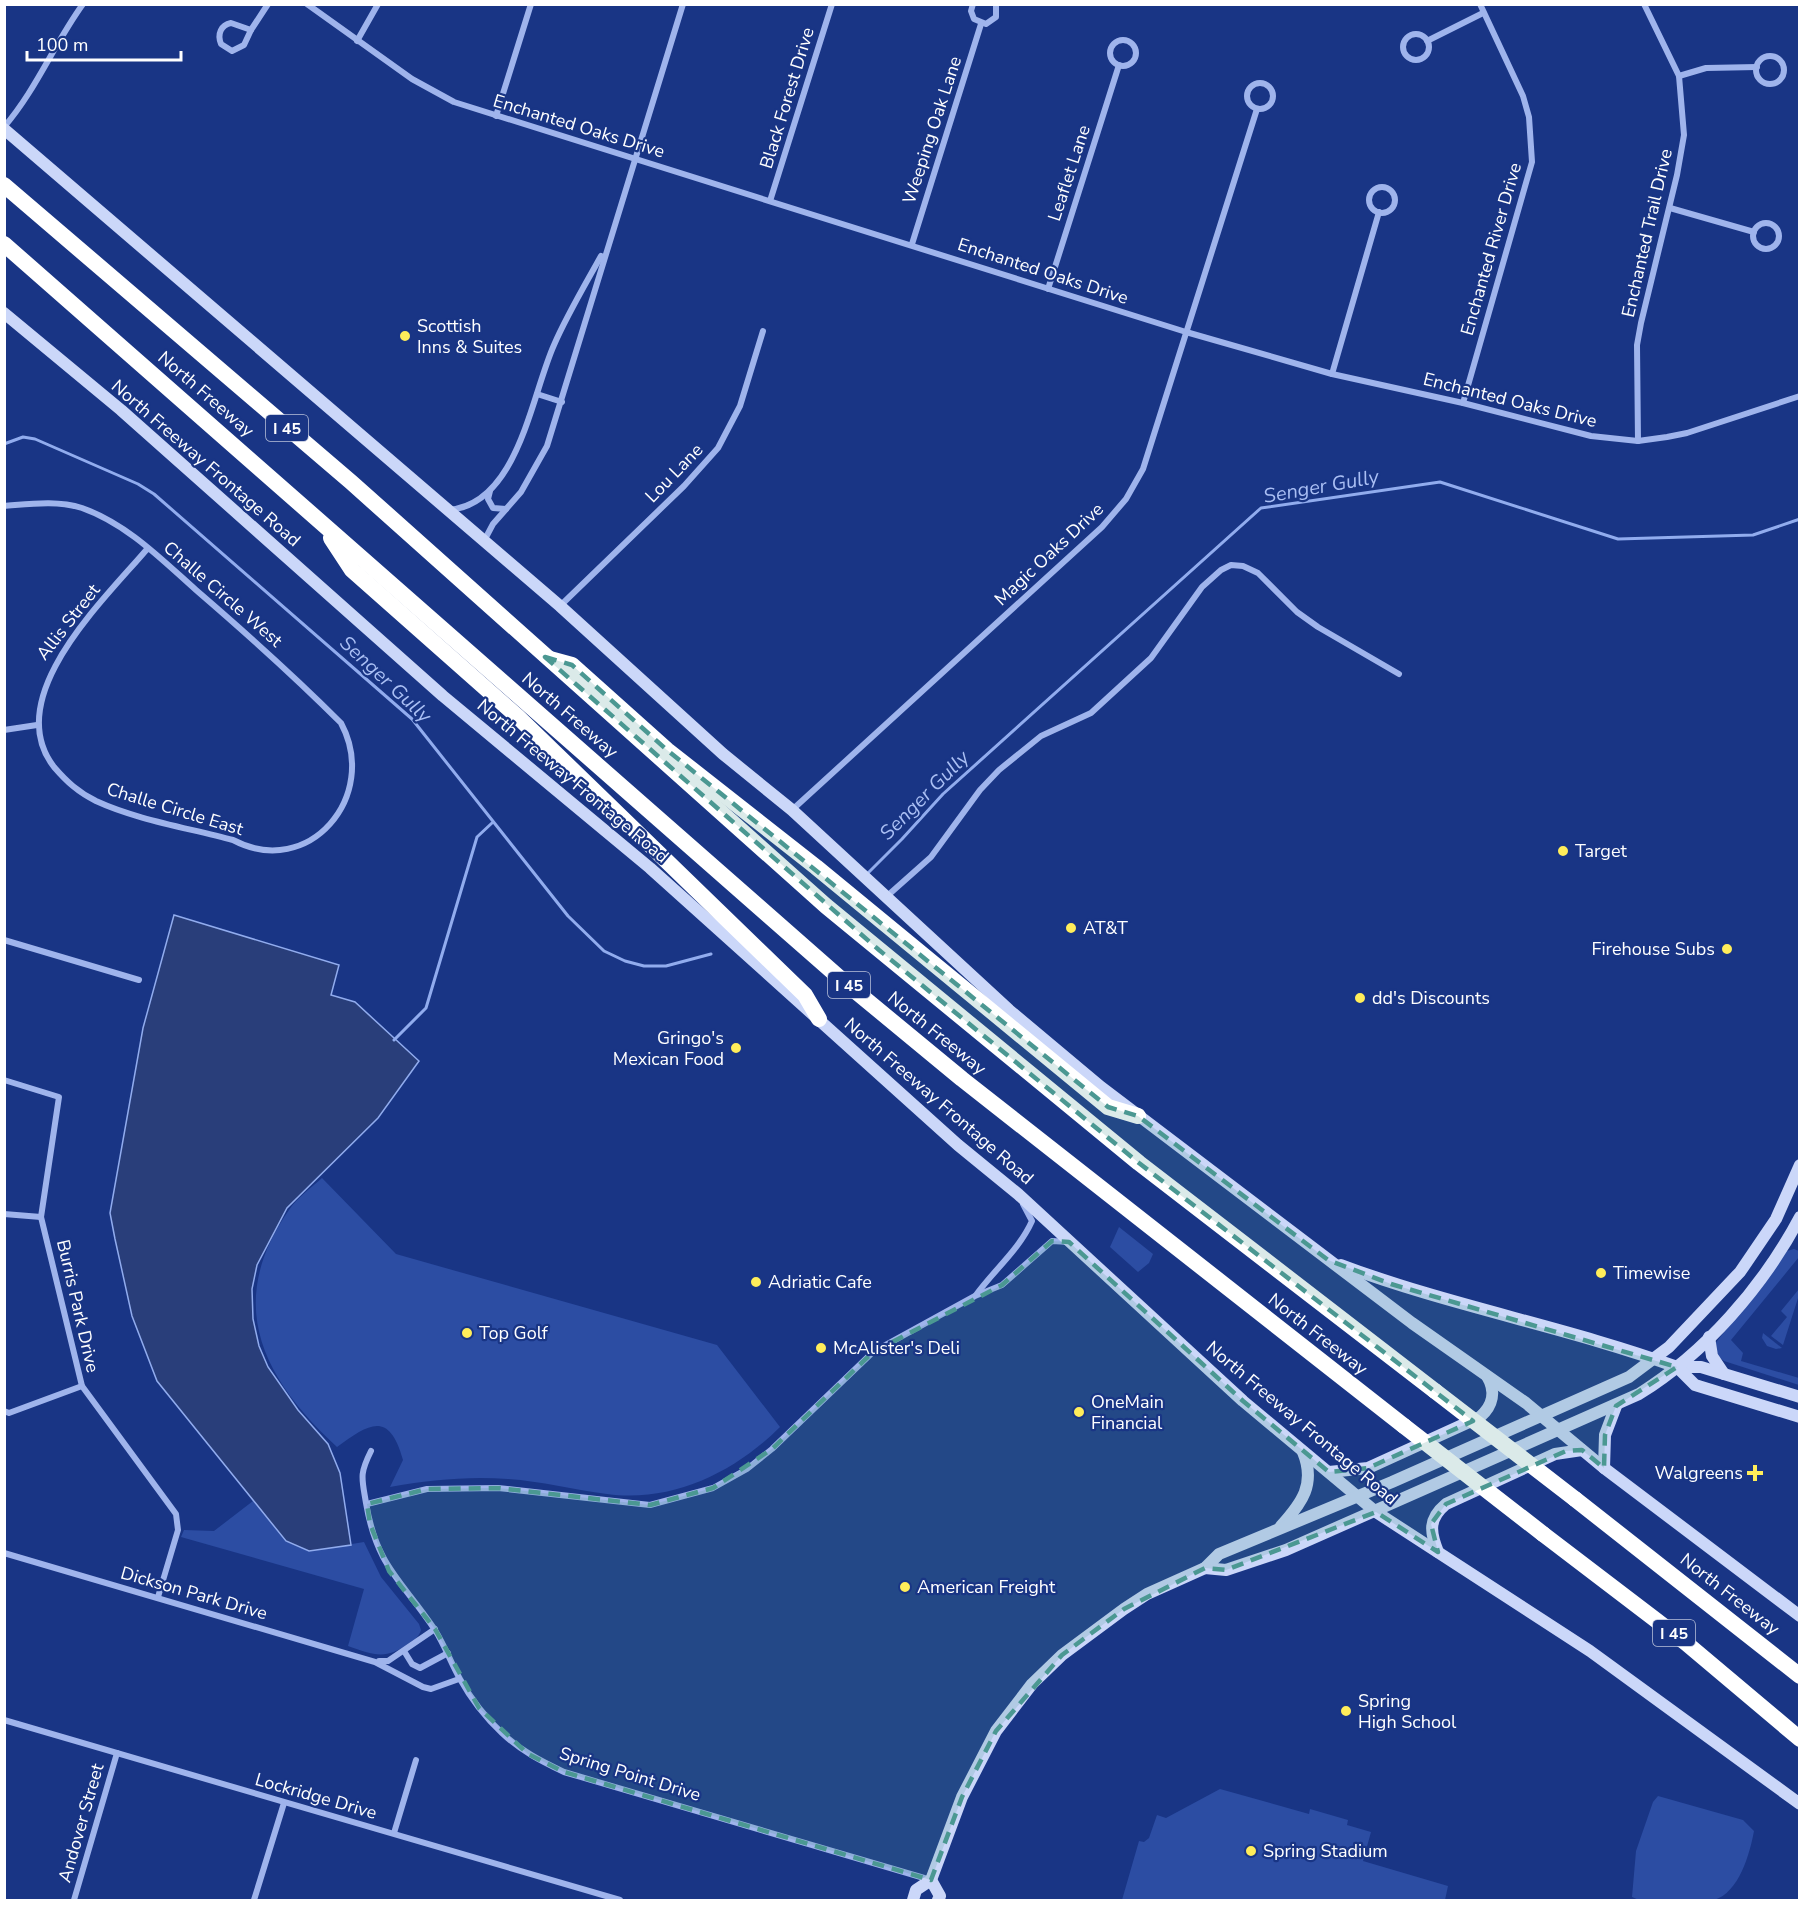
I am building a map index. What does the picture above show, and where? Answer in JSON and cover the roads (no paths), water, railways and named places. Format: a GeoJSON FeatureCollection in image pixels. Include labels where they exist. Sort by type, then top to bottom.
{"type":"FeatureCollection","features":[{"type":"Feature","properties":{"kind":"highway","name":"North Freeway"},"geometry":{"type":"LineString","coordinates":[[4,185],[351,482],[758,846],[879,950],[1139,1163],[1575,1499],[1800,1676]]}},
{"type":"Feature","properties":{"kind":"highway","name":"North Freeway"},"geometry":{"type":"LineString","coordinates":[[4,244],[861,995],[962,1079],[1404,1426],[1686,1642],[1800,1739]]}},
{"type":"Feature","properties":{"kind":"highway"},"geometry":{"type":"LineString","coordinates":[[317,518],[352,570],[544,742],[805,995],[819,1019]]}},
{"type":"Feature","properties":{"kind":"highway"},"geometry":{"type":"LineString","coordinates":[[545,657],[572,665],[667,750],[816,867],[1108,1107],[1138,1116]]}},
{"type":"Feature","properties":{"kind":"main road"},"geometry":{"type":"LineString","coordinates":[[4,128],[560,606],[723,754],[792,810],[1009,1010],[1138,1116],[1328,1260],[1543,1417],[1604,1468],[1800,1616]]}},
{"type":"Feature","properties":{"kind":"main road","name":"North Freeway Frontage Road"},"geometry":{"type":"LineString","coordinates":[[6,316],[121,410],[443,696],[650,868],[958,1144],[1018,1194],[1243,1401],[1376,1512],[1590,1651],[1800,1804]]}},
{"type":"Feature","properties":{"kind":"main road"},"geometry":{"type":"LineString","coordinates":[[913,1900],[916,1890],[931,1880],[962,1797],[996,1731],[1032,1684],[1062,1655],[1124,1608],[1147,1594],[1205,1568],[1219,1554],[1543,1417],[1629,1377],[1654,1359],[1694,1323],[1740,1272],[1776,1219],[1800,1164]]}},
{"type":"Feature","properties":{"kind":"main road"},"geometry":{"type":"LineString","coordinates":[[1205,1568],[1226,1570],[1286,1550],[1376,1512],[1418,1490],[1616,1406],[1654,1385],[1677,1368],[1709,1337],[1756,1285],[1800,1217]]}},
{"type":"Feature","properties":{"kind":"main road"},"geometry":{"type":"LineString","coordinates":[[1328,1260],[1391,1284],[1528,1321],[1654,1359],[1677,1368],[1695,1386],[1800,1418]]}},
{"type":"Feature","properties":{"kind":"main road"},"geometry":{"type":"LineString","coordinates":[[1709,1337],[1712,1356],[1724,1374]]}},
{"type":"Feature","properties":{"kind":"main road"},"geometry":{"type":"LineString","coordinates":[[1677,1368],[1701,1367],[1800,1397]]}},
{"type":"Feature","properties":{"kind":"main road"},"geometry":{"type":"LineString","coordinates":[[1329,1472],[1355,1471],[1374,1466],[1480,1418],[1492,1401],[1492,1387],[1486,1375]]}},
{"type":"Feature","properties":{"kind":"main road"},"geometry":{"type":"LineString","coordinates":[[1604,1468],[1605,1435],[1616,1406]]}},
{"type":"Feature","properties":{"kind":"main road"},"geometry":{"type":"LineString","coordinates":[[1438,1552],[1431,1524],[1436,1512],[1446,1504],[1555,1454],[1582,1450]]}},
{"type":"Feature","properties":{"kind":"main road"},"geometry":{"type":"LineString","coordinates":[[1279,1528],[1300,1504],[1309,1486],[1308,1464],[1303,1451]]}},
{"type":"Feature","properties":{"kind":"main road"},"geometry":{"type":"LineString","coordinates":[[931,1880],[940,1896],[938,1900]]}},
{"type":"Feature","properties":{"kind":"street"},"geometry":{"type":"LineString","coordinates":[[4,128],[26,100],[50,53],[83,4]]}},
{"type":"Feature","properties":{"kind":"street"},"geometry":{"type":"LineString","coordinates":[[251,30],[236,23],[227,24],[219,35],[221,44],[228,50],[237,50],[244,45],[268,4]]}},
{"type":"Feature","properties":{"kind":"street","name":"Enchanted Oaks Drive"},"geometry":{"type":"LineString","coordinates":[[307,4],[433,92],[496,116],[912,244],[1186,332],[1332,374],[1463,403],[1590,436],[1638,441],[1687,433],[1800,396]]}},
{"type":"Feature","properties":{"kind":"street"},"geometry":{"type":"LineString","coordinates":[[357,41],[378,4]]}},
{"type":"Feature","properties":{"kind":"street"},"geometry":{"type":"LineString","coordinates":[[496,116],[531,4]]}},
{"type":"Feature","properties":{"kind":"street"},"geometry":{"type":"LineString","coordinates":[[484,542],[493,524],[521,492],[539,463],[562,402],[597,290],[606,248],[683,4]]}},
{"type":"Feature","properties":{"kind":"street","name":"Black Forest Drive"},"geometry":{"type":"LineString","coordinates":[[770,201],[832,4]]}},
{"type":"Feature","properties":{"kind":"street"},"geometry":{"type":"LineString","coordinates":[[973,4],[972,15],[981,24]]}},
{"type":"Feature","properties":{"kind":"street","name":"Weeping Oak Lane"},"geometry":{"type":"LineString","coordinates":[[912,244],[981,24],[994,21],[998,13],[996,4]]}},
{"type":"Feature","properties":{"kind":"street","name":"Enchanted River Drive"},"geometry":{"type":"LineString","coordinates":[[1463,403],[1532,162],[1529,117],[1523,96],[1480,4]]}},
{"type":"Feature","properties":{"kind":"street","name":"Enchanted Trail Drive"},"geometry":{"type":"LineString","coordinates":[[1638,441],[1637,345],[1644,302],[1670,208],[1684,135],[1679,76],[1644,4]]}},
{"type":"Feature","properties":{"kind":"street"},"geometry":{"type":"LineString","coordinates":[[1427,41],[1483,13]]}},
{"type":"Feature","properties":{"kind":"street"},"geometry":{"type":"LineString","coordinates":[[1420,35],[1427,41],[1427,52],[1422,58],[1410,58],[1404,53],[1403,44],[1408,37],[1420,35]]}},
{"type":"Feature","properties":{"kind":"street","name":"Leaflet Lane"},"geometry":{"type":"LineString","coordinates":[[1117,41],[1129,42],[1135,48],[1135,56],[1131,63],[1119,65],[1110,56],[1111,48],[1117,41]]}},
{"type":"Feature","properties":{"kind":"street"},"geometry":{"type":"LineString","coordinates":[[1774,56],[1784,65],[1784,74],[1779,81],[1769,84],[1758,77],[1756,67],[1761,59],[1774,56]]}},
{"type":"Feature","properties":{"kind":"street","name":"Leaflet Lane"},"geometry":{"type":"LineString","coordinates":[[1048,289],[1119,65]]}},
{"type":"Feature","properties":{"kind":"street"},"geometry":{"type":"LineString","coordinates":[[1679,76],[1706,68],[1756,67]]}},
{"type":"Feature","properties":{"kind":"street","name":"Magic Oaks Drive"},"geometry":{"type":"LineString","coordinates":[[1262,83],[1272,90],[1273,98],[1266,108],[1257,109],[1250,104],[1248,92],[1253,85],[1262,83]]}},
{"type":"Feature","properties":{"kind":"street","name":"Magic Oaks Drive"},"geometry":{"type":"LineString","coordinates":[[792,810],[1117,512],[1143,469],[1257,109]]}},
{"type":"Feature","properties":{"kind":"street"},"geometry":{"type":"LineString","coordinates":[[1378,188],[1386,188],[1395,196],[1394,205],[1387,211],[1379,212],[1372,207],[1370,196],[1378,188]]}},
{"type":"Feature","properties":{"kind":"street"},"geometry":{"type":"LineString","coordinates":[[1670,208],[1754,232]]}},
{"type":"Feature","properties":{"kind":"street"},"geometry":{"type":"LineString","coordinates":[[1332,374],[1379,212]]}},
{"type":"Feature","properties":{"kind":"street"},"geometry":{"type":"LineString","coordinates":[[1771,223],[1779,232],[1779,240],[1773,247],[1760,248],[1754,241],[1754,232],[1758,225],[1771,223]]}},
{"type":"Feature","properties":{"kind":"street"},"geometry":{"type":"LineString","coordinates":[[447,510],[470,506],[490,490],[515,453],[554,345],[606,248]]}},
{"type":"Feature","properties":{"kind":"street","name":"Lou Lane"},"geometry":{"type":"LineString","coordinates":[[560,606],[684,486],[718,448],[740,406],[763,331]]}},
{"type":"Feature","properties":{"kind":"street"},"geometry":{"type":"LineString","coordinates":[[537,394],[562,402]]}},
{"type":"Feature","properties":{"kind":"street"},"geometry":{"type":"LineString","coordinates":[[490,490],[490,504],[498,510],[506,509]]}},
{"type":"Feature","properties":{"kind":"street","name":"Challe Circle West"},"geometry":{"type":"LineString","coordinates":[[4,506],[45,503],[81,508],[109,520],[148,548],[286,668],[341,723],[348,736],[354,761],[350,788]]}},
{"type":"Feature","properties":{"kind":"street","name":"Allis Street"},"geometry":{"type":"LineString","coordinates":[[37,725],[35,710],[48,672],[63,647],[148,548]]}},
{"type":"Feature","properties":{"kind":"street"},"geometry":{"type":"LineString","coordinates":[[885,898],[931,857],[980,790],[999,770],[1041,736],[1091,713],[1151,658],[1202,586],[1231,565],[1243,566],[1258,573],[1297,612],[1318,627],[1399,674]]}},
{"type":"Feature","properties":{"kind":"street"},"geometry":{"type":"LineString","coordinates":[[4,730],[37,725]]}},
{"type":"Feature","properties":{"kind":"street","name":"Challe Circle East"},"geometry":{"type":"LineString","coordinates":[[37,725],[46,758],[74,789],[117,808],[233,840],[246,847],[269,851],[302,844],[318,835],[338,814],[350,788]]}},
{"type":"Feature","properties":{"kind":"street"},"geometry":{"type":"LineString","coordinates":[[4,940],[140,980]]}},
{"type":"Feature","properties":{"kind":"street","name":"Burris Park Drive"},"geometry":{"type":"LineString","coordinates":[[4,1080],[59,1097],[41,1217],[82,1386],[176,1514],[178,1530],[158,1598]]}},
{"type":"Feature","properties":{"kind":"street"},"geometry":{"type":"LineString","coordinates":[[975,1296],[992,1272],[1023,1241],[1032,1221],[1018,1194]]}},
{"type":"Feature","properties":{"kind":"street"},"geometry":{"type":"LineString","coordinates":[[4,1214],[41,1217]]}},
{"type":"Feature","properties":{"kind":"street"},"geometry":{"type":"LineString","coordinates":[[367,1504],[427,1489],[498,1488],[650,1505],[713,1488],[747,1469],[772,1449],[873,1352],[975,1296],[1002,1285],[1052,1241],[1069,1242]]}},
{"type":"Feature","properties":{"kind":"street"},"geometry":{"type":"LineString","coordinates":[[4,1411],[19,1410],[82,1386]]}},
{"type":"Feature","properties":{"kind":"street","name":"Spring Point Drive"},"geometry":{"type":"LineString","coordinates":[[371,1451],[361,1471],[376,1546],[389,1571],[435,1629],[459,1679],[479,1708],[502,1733],[528,1754],[564,1772],[931,1880]]}},
{"type":"Feature","properties":{"kind":"street","name":"Dickson Park Drive"},"geometry":{"type":"LineString","coordinates":[[4,1552],[375,1662],[423,1687],[431,1689],[459,1679]]}},
{"type":"Feature","properties":{"kind":"street"},"geometry":{"type":"LineString","coordinates":[[375,1662],[388,1661],[435,1629]]}},
{"type":"Feature","properties":{"kind":"street"},"geometry":{"type":"LineString","coordinates":[[404,1651],[412,1664],[420,1668],[448,1653]]}},
{"type":"Feature","properties":{"kind":"street","name":"Lockridge Drive"},"geometry":{"type":"LineString","coordinates":[[4,1720],[620,1900]]}},
{"type":"Feature","properties":{"kind":"street","name":"Andover Street"},"geometry":{"type":"LineString","coordinates":[[74,1900],[117,1753]]}},
{"type":"Feature","properties":{"kind":"street"},"geometry":{"type":"LineString","coordinates":[[394,1833],[416,1760]]}},
{"type":"Feature","properties":{"kind":"street"},"geometry":{"type":"LineString","coordinates":[[254,1900],[284,1803]]}},
{"type":"Feature","properties":{"kind":"waterway","name":"Senger Gully"},"geometry":{"type":"LineString","coordinates":[[4,444],[23,437],[35,439],[138,484],[154,494],[412,719],[568,916],[604,951],[625,961],[644,966],[666,966],[711,954]]}},
{"type":"Feature","properties":{"kind":"waterway","name":"Senger Gully"},"geometry":{"type":"LineString","coordinates":[[868,873],[943,794],[1261,508],[1440,482],[1618,539],[1753,535],[1800,519]]}},
{"type":"Feature","properties":{"kind":"waterway"},"geometry":{"type":"LineString","coordinates":[[394,1040],[426,1008],[477,837],[492,823]]}},
{"type":"Feature","properties":{"kind":"place","name":"Scottish Inns & Suites"},"geometry":{"type":"Point","coordinates":[405,336]}},
{"type":"Feature","properties":{"kind":"place","name":"Target"},"geometry":{"type":"Point","coordinates":[1563,851]}},
{"type":"Feature","properties":{"kind":"place","name":"AT&T"},"geometry":{"type":"Point","coordinates":[1071,928]}},
{"type":"Feature","properties":{"kind":"place","name":"Firehouse Subs"},"geometry":{"type":"Point","coordinates":[1727,949]}},
{"type":"Feature","properties":{"kind":"place","name":"dd's Discounts"},"geometry":{"type":"Point","coordinates":[1360,998]}},
{"type":"Feature","properties":{"kind":"place","name":"Gringo's Mexican Food"},"geometry":{"type":"Point","coordinates":[736,1048]}},
{"type":"Feature","properties":{"kind":"place","name":"Timewise"},"geometry":{"type":"Point","coordinates":[1601,1273]}},
{"type":"Feature","properties":{"kind":"place","name":"Adriatic Cafe"},"geometry":{"type":"Point","coordinates":[756,1282]}},
{"type":"Feature","properties":{"kind":"place","name":"Top Golf"},"geometry":{"type":"Point","coordinates":[467,1333]}},
{"type":"Feature","properties":{"kind":"place","name":"McAlister's Deli"},"geometry":{"type":"Point","coordinates":[821,1348]}},
{"type":"Feature","properties":{"kind":"place","name":"OneMain Financial"},"geometry":{"type":"Point","coordinates":[1079,1412]}},
{"type":"Feature","properties":{"kind":"place","name":"Walgreens"},"geometry":{"type":"Point","coordinates":[1755,1473]}},
{"type":"Feature","properties":{"kind":"place","name":"American Freight"},"geometry":{"type":"Point","coordinates":[905,1587]}},
{"type":"Feature","properties":{"kind":"place","name":"Spring High School"},"geometry":{"type":"Point","coordinates":[1346,1711]}},
{"type":"Feature","properties":{"kind":"place","name":"Spring Stadium"},"geometry":{"type":"Point","coordinates":[1251,1851]}}]}
